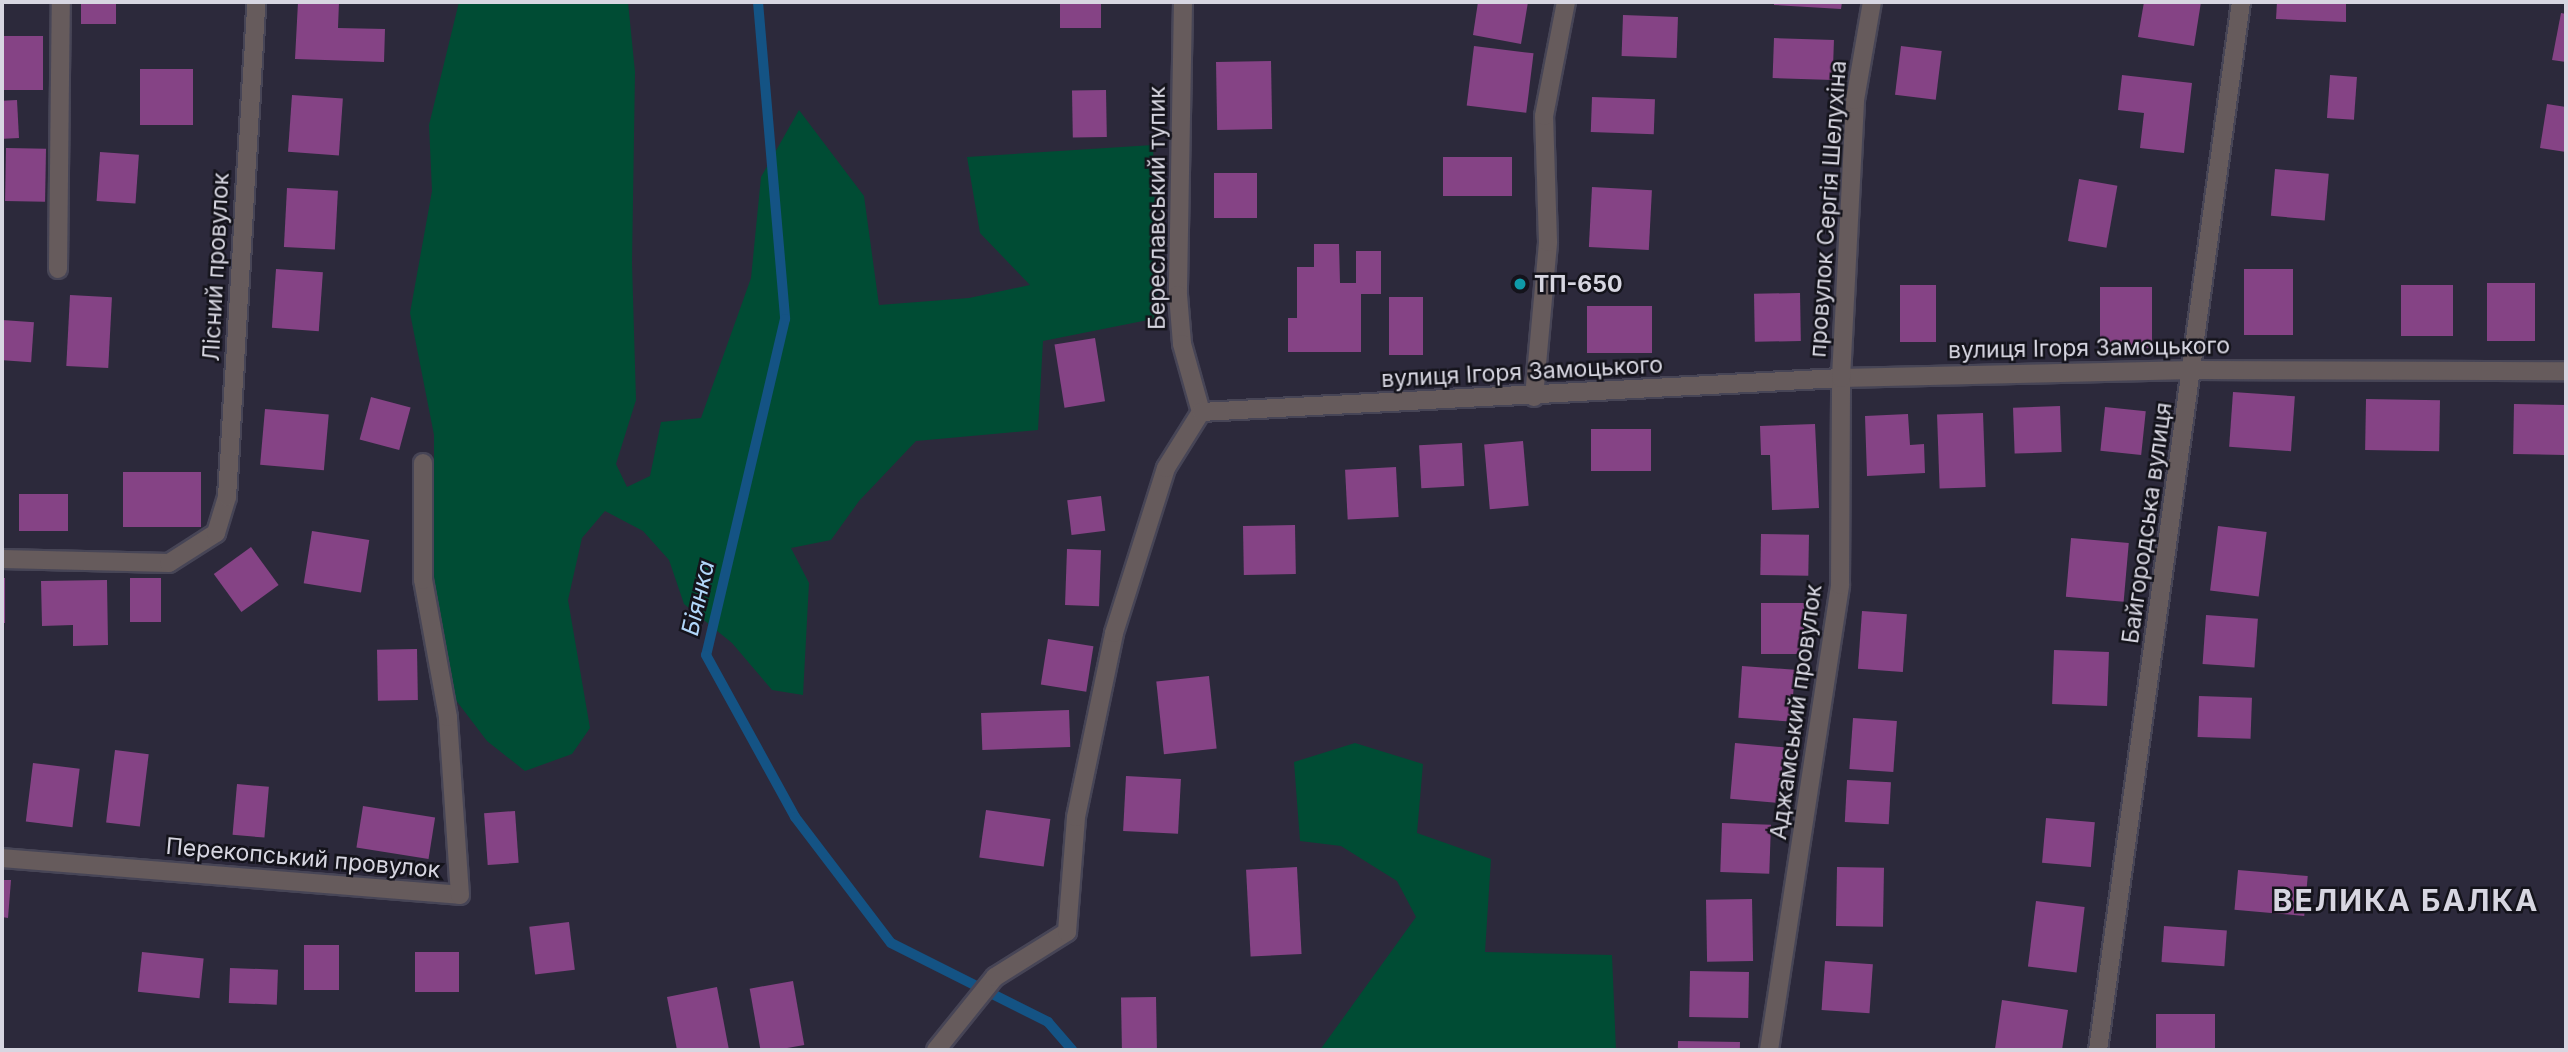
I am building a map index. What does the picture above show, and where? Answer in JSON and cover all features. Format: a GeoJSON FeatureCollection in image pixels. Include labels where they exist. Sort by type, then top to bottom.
{"type":"FeatureCollection","features":[{"type":"Feature","properties":{"kind":"street"},"geometry":{"type":"LineString","coordinates":[[58,270],[61,2]]}},
{"type":"Feature","properties":{"kind":"street","name":"Лісний провулок"},"geometry":{"type":"LineString","coordinates":[[2,559],[169,563],[216,533],[227,498],[256,2]]}},
{"type":"Feature","properties":{"kind":"street","name":"Береславський тупик"},"geometry":{"type":"LineString","coordinates":[[1183,2],[1178,295],[1182,344],[1201,412]]}},
{"type":"Feature","properties":{"kind":"street"},"geometry":{"type":"LineString","coordinates":[[1534,397],[1548,242],[1544,116],[1566,2]]}},
{"type":"Feature","properties":{"kind":"street","name":"провулок Сергія Шелухіна"},"geometry":{"type":"LineString","coordinates":[[1841,379],[1855,100],[1872,2]]}},
{"type":"Feature","properties":{"kind":"street","name":"Байгородська вулиця"},"geometry":{"type":"LineString","coordinates":[[2098,1050],[2193,370],[2241,2]]}},
{"type":"Feature","properties":{"kind":"street","name":"вулиця Ігоря Замоцького"},"geometry":{"type":"LineString","coordinates":[[1201,412],[1534,397],[1841,379],[2193,370],[2566,371]]}},
{"type":"Feature","properties":{"kind":"street","name":"Аджамський провулок"},"geometry":{"type":"LineString","coordinates":[[1769,1050],[1840,585],[1841,379]]}},
{"type":"Feature","properties":{"kind":"street"},"geometry":{"type":"LineString","coordinates":[[936,1050],[970,1014],[995,977],[1067,932],[1076,817],[1114,633],[1166,468],[1201,412]]}},
{"type":"Feature","properties":{"kind":"street","name":"Перекопський провулок"},"geometry":{"type":"LineString","coordinates":[[2,858],[460,895],[448,717],[423,580],[423,463]]}},
{"type":"Feature","properties":{"kind":"green space"},"geometry":{"type":"Polygon","coordinates":[[[459,2],[628,2],[635,72],[632,263],[636,400],[616,464],[627,487],[650,476],[661,422],[701,418],[751,278],[761,177],[799,110],[864,196],[879,305],[969,298],[1030,285],[980,233],[967,157],[1153,145],[1158,318],[1043,341],[1038,430],[916,441],[859,501],[831,540],[791,548],[809,583],[803,695],[772,690],[732,643],[684,604],[669,560],[643,531],[605,511],[582,538],[568,600],[590,728],[572,754],[525,771],[487,741],[455,699],[434,591],[434,435],[410,313],[432,191],[429,125],[459,2]]]}},
{"type":"Feature","properties":{"kind":"green space"},"geometry":{"type":"Polygon","coordinates":[[[1355,743],[1423,764],[1417,833],[1491,859],[1485,952],[1612,955],[1616,1050],[1320,1050],[1416,917],[1397,881],[1341,846],[1300,841],[1294,762],[1355,743]]]}},
{"type":"Feature","properties":{"kind":"building"},"geometry":{"type":"Polygon","coordinates":[[[81,2],[116,2],[116,24],[81,24],[81,2]]]}},
{"type":"Feature","properties":{"kind":"building"},"geometry":{"type":"Polygon","coordinates":[[[298,2],[339,2],[338,28],[385,29],[384,62],[295,59],[298,2]]]}},
{"type":"Feature","properties":{"kind":"building"},"geometry":{"type":"Polygon","coordinates":[[[1060,2],[1101,2],[1101,28],[1060,28],[1060,2]]]}},
{"type":"Feature","properties":{"kind":"building"},"geometry":{"type":"Polygon","coordinates":[[[1478,2],[1528,2],[1521,44],[1473,35],[1478,2]]]}},
{"type":"Feature","properties":{"kind":"building"},"geometry":{"type":"Polygon","coordinates":[[[1774,2],[1842,2],[1841,9],[1774,5],[1774,2]]]}},
{"type":"Feature","properties":{"kind":"building"},"geometry":{"type":"Polygon","coordinates":[[[2144,2],[2201,2],[2194,46],[2138,37],[2144,2]]]}},
{"type":"Feature","properties":{"kind":"building"},"geometry":{"type":"Polygon","coordinates":[[[2277,2],[2346,2],[2346,22],[2276,19],[2277,2]]]}},
{"type":"Feature","properties":{"kind":"building"},"geometry":{"type":"Polygon","coordinates":[[[2561,13],[2566,14],[2566,62],[2552,60],[2561,13]]]}},
{"type":"Feature","properties":{"kind":"building"},"geometry":{"type":"Polygon","coordinates":[[[1623,15],[1678,17],[1677,58],[1622,56],[1623,15]]]}},
{"type":"Feature","properties":{"kind":"building"},"geometry":{"type":"Polygon","coordinates":[[[2,36],[43,36],[43,90],[2,90],[2,36]]]}},
{"type":"Feature","properties":{"kind":"building"},"geometry":{"type":"Polygon","coordinates":[[[1774,38],[1834,40],[1833,80],[1773,78],[1774,38]]]}},
{"type":"Feature","properties":{"kind":"building"},"geometry":{"type":"Polygon","coordinates":[[[1474,46],[1534,53],[1526,113],[1467,106],[1474,46]]]}},
{"type":"Feature","properties":{"kind":"building"},"geometry":{"type":"Polygon","coordinates":[[[1901,46],[1942,51],[1936,100],[1895,95],[1901,46]]]}},
{"type":"Feature","properties":{"kind":"building"},"geometry":{"type":"Polygon","coordinates":[[[1271,61],[1272,129],[1217,130],[1216,62],[1271,61]]]}},
{"type":"Feature","properties":{"kind":"building"},"geometry":{"type":"Polygon","coordinates":[[[140,69],[193,69],[193,125],[140,125],[140,69]]]}},
{"type":"Feature","properties":{"kind":"building"},"geometry":{"type":"Polygon","coordinates":[[[2122,75],[2192,83],[2184,153],[2140,148],[2144,113],[2118,110],[2122,75]]]}},
{"type":"Feature","properties":{"kind":"building"},"geometry":{"type":"Polygon","coordinates":[[[2330,75],[2357,77],[2354,120],[2327,118],[2330,75]]]}},
{"type":"Feature","properties":{"kind":"building"},"geometry":{"type":"Polygon","coordinates":[[[1106,90],[1107,137],[1073,138],[1072,91],[1106,90]]]}},
{"type":"Feature","properties":{"kind":"building"},"geometry":{"type":"Polygon","coordinates":[[[292,95],[343,99],[339,155],[288,152],[292,95]]]}},
{"type":"Feature","properties":{"kind":"building"},"geometry":{"type":"Polygon","coordinates":[[[1592,97],[1655,99],[1654,134],[1591,132],[1592,97]]]}},
{"type":"Feature","properties":{"kind":"building"},"geometry":{"type":"Polygon","coordinates":[[[17,100],[19,138],[4,139],[2,101],[17,100]]]}},
{"type":"Feature","properties":{"kind":"building"},"geometry":{"type":"Polygon","coordinates":[[[2547,104],[2566,107],[2566,152],[2540,148],[2547,104]]]}},
{"type":"Feature","properties":{"kind":"building"},"geometry":{"type":"Polygon","coordinates":[[[6,148],[46,149],[45,202],[5,201],[6,148]]]}},
{"type":"Feature","properties":{"kind":"building"},"geometry":{"type":"Polygon","coordinates":[[[100,152],[139,155],[135,204],[97,201],[100,152]]]}},
{"type":"Feature","properties":{"kind":"building"},"geometry":{"type":"Polygon","coordinates":[[[1443,157],[1512,157],[1512,196],[1443,196],[1443,157]]]}},
{"type":"Feature","properties":{"kind":"building"},"geometry":{"type":"Polygon","coordinates":[[[2275,169],[2329,174],[2325,221],[2271,216],[2275,169]]]}},
{"type":"Feature","properties":{"kind":"building"},"geometry":{"type":"Polygon","coordinates":[[[1214,173],[1257,173],[1257,218],[1214,218],[1214,173]]]}},
{"type":"Feature","properties":{"kind":"building"},"geometry":{"type":"Polygon","coordinates":[[[2079,179],[2117,186],[2106,248],[2068,241],[2079,179]]]}},
{"type":"Feature","properties":{"kind":"building"},"geometry":{"type":"Polygon","coordinates":[[[1592,187],[1652,190],[1649,250],[1589,247],[1592,187]]]}},
{"type":"Feature","properties":{"kind":"building"},"geometry":{"type":"Polygon","coordinates":[[[287,188],[338,191],[335,250],[284,247],[287,188]]]}},
{"type":"Feature","properties":{"kind":"building"},"geometry":{"type":"Polygon","coordinates":[[[1314,244],[1339,244],[1340,283],[1356,283],[1356,251],[1381,251],[1381,294],[1361,294],[1361,352],[1288,352],[1288,318],[1297,318],[1297,267],[1314,267],[1314,244]]]}},
{"type":"Feature","properties":{"kind":"building"},"geometry":{"type":"Polygon","coordinates":[[[276,269],[323,272],[319,331],[272,328],[276,269]]]}},
{"type":"Feature","properties":{"kind":"building"},"geometry":{"type":"Polygon","coordinates":[[[2244,269],[2293,269],[2293,335],[2244,335],[2244,269]]]}},
{"type":"Feature","properties":{"kind":"building"},"geometry":{"type":"Polygon","coordinates":[[[2487,283],[2535,283],[2535,341],[2487,341],[2487,283]]]}},
{"type":"Feature","properties":{"kind":"building"},"geometry":{"type":"Polygon","coordinates":[[[1900,285],[1936,285],[1936,342],[1900,342],[1900,285]]]}},
{"type":"Feature","properties":{"kind":"building"},"geometry":{"type":"Polygon","coordinates":[[[2401,285],[2453,285],[2453,336],[2401,336],[2401,285]]]}},
{"type":"Feature","properties":{"kind":"building"},"geometry":{"type":"Polygon","coordinates":[[[2100,287],[2152,287],[2152,348],[2100,348],[2100,287]]]}},
{"type":"Feature","properties":{"kind":"building"},"geometry":{"type":"Polygon","coordinates":[[[1800,293],[1801,341],[1755,342],[1754,294],[1800,293]]]}},
{"type":"Feature","properties":{"kind":"building"},"geometry":{"type":"Polygon","coordinates":[[[70,295],[112,297],[108,368],[66,366],[70,295]]]}},
{"type":"Feature","properties":{"kind":"building"},"geometry":{"type":"Polygon","coordinates":[[[1389,297],[1423,297],[1423,355],[1389,355],[1389,297]]]}},
{"type":"Feature","properties":{"kind":"building"},"geometry":{"type":"Polygon","coordinates":[[[1587,306],[1652,306],[1652,353],[1587,353],[1587,306]]]}},
{"type":"Feature","properties":{"kind":"building"},"geometry":{"type":"Polygon","coordinates":[[[2,320],[34,322],[31,362],[2,360],[2,320]]]}},
{"type":"Feature","properties":{"kind":"building"},"geometry":{"type":"Polygon","coordinates":[[[1095,338],[1105,401],[1065,408],[1055,344],[1095,338]]]}},
{"type":"Feature","properties":{"kind":"building"},"geometry":{"type":"Polygon","coordinates":[[[2233,392],[2295,396],[2291,451],[2229,447],[2233,392]]]}},
{"type":"Feature","properties":{"kind":"building"},"geometry":{"type":"Polygon","coordinates":[[[371,397],[411,408],[399,450],[360,440],[371,397]]]}},
{"type":"Feature","properties":{"kind":"building"},"geometry":{"type":"Polygon","coordinates":[[[2366,399],[2440,400],[2439,451],[2365,450],[2366,399]]]}},
{"type":"Feature","properties":{"kind":"building"},"geometry":{"type":"Polygon","coordinates":[[[2514,404],[2566,405],[2565,455],[2513,454],[2514,404]]]}},
{"type":"Feature","properties":{"kind":"building"},"geometry":{"type":"Polygon","coordinates":[[[2060,406],[2062,452],[2015,454],[2013,408],[2060,406]]]}},
{"type":"Feature","properties":{"kind":"building"},"geometry":{"type":"Polygon","coordinates":[[[2105,407],[2146,411],[2141,455],[2100,451],[2105,407]]]}},
{"type":"Feature","properties":{"kind":"building"},"geometry":{"type":"Polygon","coordinates":[[[265,409],[329,415],[324,470],[260,465],[265,409]]]}},
{"type":"Feature","properties":{"kind":"building"},"geometry":{"type":"Polygon","coordinates":[[[1983,413],[1986,487],[1940,489],[1937,415],[1983,413]]]}},
{"type":"Feature","properties":{"kind":"building"},"geometry":{"type":"Polygon","coordinates":[[[1908,414],[1910,445],[1924,444],[1925,473],[1867,476],[1865,416],[1908,414]]]}},
{"type":"Feature","properties":{"kind":"building"},"geometry":{"type":"Polygon","coordinates":[[[1815,424],[1819,508],[1772,510],[1770,455],[1761,455],[1760,426],[1815,424]]]}},
{"type":"Feature","properties":{"kind":"building"},"geometry":{"type":"Polygon","coordinates":[[[1591,429],[1651,429],[1651,471],[1591,471],[1591,429]]]}},
{"type":"Feature","properties":{"kind":"building"},"geometry":{"type":"Polygon","coordinates":[[[1523,441],[1529,506],[1490,509],[1484,444],[1523,441]]]}},
{"type":"Feature","properties":{"kind":"building"},"geometry":{"type":"Polygon","coordinates":[[[1462,443],[1464,486],[1421,488],[1419,445],[1462,443]]]}},
{"type":"Feature","properties":{"kind":"building"},"geometry":{"type":"Polygon","coordinates":[[[1396,467],[1399,517],[1348,520],[1345,470],[1396,467]]]}},
{"type":"Feature","properties":{"kind":"building"},"geometry":{"type":"Polygon","coordinates":[[[123,472],[201,472],[201,527],[123,527],[123,472]]]}},
{"type":"Feature","properties":{"kind":"building"},"geometry":{"type":"Polygon","coordinates":[[[19,494],[68,494],[68,531],[19,531],[19,494]]]}},
{"type":"Feature","properties":{"kind":"building"},"geometry":{"type":"Polygon","coordinates":[[[1101,496],[1105,531],[1072,535],[1067,500],[1101,496]]]}},
{"type":"Feature","properties":{"kind":"building"},"geometry":{"type":"Polygon","coordinates":[[[1295,525],[1296,574],[1244,575],[1243,526],[1295,525]]]}},
{"type":"Feature","properties":{"kind":"building"},"geometry":{"type":"Polygon","coordinates":[[[2218,526],[2267,532],[2259,596],[2210,591],[2218,526]]]}},
{"type":"Feature","properties":{"kind":"building"},"geometry":{"type":"Polygon","coordinates":[[[312,531],[369,540],[361,592],[304,583],[312,531]]]}},
{"type":"Feature","properties":{"kind":"building"},"geometry":{"type":"Polygon","coordinates":[[[1761,534],[1809,535],[1808,576],[1760,575],[1761,534]]]}},
{"type":"Feature","properties":{"kind":"building"},"geometry":{"type":"Polygon","coordinates":[[[2071,538],[2129,543],[2124,602],[2066,597],[2071,538]]]}},
{"type":"Feature","properties":{"kind":"building"},"geometry":{"type":"Polygon","coordinates":[[[251,547],[279,585],[241,612],[214,574],[251,547]]]}},
{"type":"Feature","properties":{"kind":"building"},"geometry":{"type":"Polygon","coordinates":[[[1067,549],[1101,550],[1099,606],[1065,605],[1067,549]]]}},
{"type":"Feature","properties":{"kind":"building"},"geometry":{"type":"Polygon","coordinates":[[[2,578],[5,578],[5,623],[2,623],[2,578]]]}},
{"type":"Feature","properties":{"kind":"building"},"geometry":{"type":"Polygon","coordinates":[[[130,578],[161,578],[161,622],[130,622],[130,578]]]}},
{"type":"Feature","properties":{"kind":"building"},"geometry":{"type":"Polygon","coordinates":[[[107,580],[108,645],[73,646],[73,625],[42,626],[41,581],[107,580]]]}},
{"type":"Feature","properties":{"kind":"building"},"geometry":{"type":"Polygon","coordinates":[[[1761,603],[1804,603],[1804,654],[1761,654],[1761,603]]]}},
{"type":"Feature","properties":{"kind":"building"},"geometry":{"type":"Polygon","coordinates":[[[1862,611],[1907,614],[1903,672],[1858,669],[1862,611]]]}},
{"type":"Feature","properties":{"kind":"building"},"geometry":{"type":"Polygon","coordinates":[[[2206,615],[2258,619],[2254,668],[2203,664],[2206,615]]]}},
{"type":"Feature","properties":{"kind":"building"},"geometry":{"type":"Polygon","coordinates":[[[1048,639],[1093,646],[1086,692],[1041,684],[1048,639]]]}},
{"type":"Feature","properties":{"kind":"building"},"geometry":{"type":"Polygon","coordinates":[[[417,649],[418,700],[378,701],[377,650],[417,649]]]}},
{"type":"Feature","properties":{"kind":"building"},"geometry":{"type":"Polygon","coordinates":[[[2054,650],[2109,652],[2107,706],[2052,704],[2054,650]]]}},
{"type":"Feature","properties":{"kind":"building"},"geometry":{"type":"Polygon","coordinates":[[[1742,666],[1795,670],[1791,722],[1738,718],[1742,666]]]}},
{"type":"Feature","properties":{"kind":"building"},"geometry":{"type":"Polygon","coordinates":[[[1209,676],[1217,749],[1164,754],[1156,682],[1209,676]]]}},
{"type":"Feature","properties":{"kind":"building"},"geometry":{"type":"Polygon","coordinates":[[[2199,696],[2252,698],[2251,739],[2198,737],[2199,696]]]}},
{"type":"Feature","properties":{"kind":"building"},"geometry":{"type":"Polygon","coordinates":[[[1069,710],[1070,747],[982,750],[981,713],[1069,710]]]}},
{"type":"Feature","properties":{"kind":"building"},"geometry":{"type":"Polygon","coordinates":[[[1853,718],[1897,721],[1893,772],[1849,769],[1853,718]]]}},
{"type":"Feature","properties":{"kind":"building"},"geometry":{"type":"Polygon","coordinates":[[[1735,743],[1784,747],[1779,803],[1730,799],[1735,743]]]}},
{"type":"Feature","properties":{"kind":"building"},"geometry":{"type":"Polygon","coordinates":[[[115,750],[149,754],[140,827],[106,822],[115,750]]]}},
{"type":"Feature","properties":{"kind":"building"},"geometry":{"type":"Polygon","coordinates":[[[33,763],[80,769],[72,827],[26,822],[33,763]]]}},
{"type":"Feature","properties":{"kind":"building"},"geometry":{"type":"Polygon","coordinates":[[[1126,776],[1181,779],[1178,834],[1123,831],[1126,776]]]}},
{"type":"Feature","properties":{"kind":"building"},"geometry":{"type":"Polygon","coordinates":[[[1847,780],[1891,782],[1889,824],[1845,822],[1847,780]]]}},
{"type":"Feature","properties":{"kind":"building"},"geometry":{"type":"Polygon","coordinates":[[[237,784],[269,787],[264,838],[233,835],[237,784]]]}},
{"type":"Feature","properties":{"kind":"building"},"geometry":{"type":"Polygon","coordinates":[[[363,806],[435,817],[429,859],[356,847],[363,806]]]}},
{"type":"Feature","properties":{"kind":"building"},"geometry":{"type":"Polygon","coordinates":[[[986,810],[1050,819],[1044,867],[979,858],[986,810]]]}},
{"type":"Feature","properties":{"kind":"building"},"geometry":{"type":"Polygon","coordinates":[[[515,811],[519,863],[488,865],[484,813],[515,811]]]}},
{"type":"Feature","properties":{"kind":"building"},"geometry":{"type":"Polygon","coordinates":[[[2046,818],[2095,822],[2091,867],[2042,863],[2046,818]]]}},
{"type":"Feature","properties":{"kind":"building"},"geometry":{"type":"Polygon","coordinates":[[[1722,823],[1771,825],[1769,874],[1720,872],[1722,823]]]}},
{"type":"Feature","properties":{"kind":"building"},"geometry":{"type":"Polygon","coordinates":[[[1297,867],[1302,954],[1251,957],[1246,870],[1297,867]]]}},
{"type":"Feature","properties":{"kind":"building"},"geometry":{"type":"Polygon","coordinates":[[[1837,867],[1884,868],[1883,927],[1836,926],[1837,867]]]}},
{"type":"Feature","properties":{"kind":"building"},"geometry":{"type":"Polygon","coordinates":[[[2238,870],[2308,876],[2304,916],[2235,910],[2238,870]]]}},
{"type":"Feature","properties":{"kind":"building"},"geometry":{"type":"Polygon","coordinates":[[[2,880],[11,880],[8,918],[2,917],[2,880]]]}},
{"type":"Feature","properties":{"kind":"building"},"geometry":{"type":"Polygon","coordinates":[[[1752,899],[1753,961],[1707,962],[1706,900],[1752,899]]]}},
{"type":"Feature","properties":{"kind":"building"},"geometry":{"type":"Polygon","coordinates":[[[2036,901],[2085,907],[2077,972],[2028,967],[2036,901]]]}},
{"type":"Feature","properties":{"kind":"building"},"geometry":{"type":"Polygon","coordinates":[[[569,922],[575,970],[535,975],[529,927],[569,922]]]}},
{"type":"Feature","properties":{"kind":"building"},"geometry":{"type":"Polygon","coordinates":[[[2164,926],[2227,930],[2224,966],[2161,962],[2164,926]]]}},
{"type":"Feature","properties":{"kind":"building"},"geometry":{"type":"Polygon","coordinates":[[[304,945],[339,945],[339,990],[304,990],[304,945]]]}},
{"type":"Feature","properties":{"kind":"building"},"geometry":{"type":"Polygon","coordinates":[[[142,952],[204,958],[199,998],[138,992],[142,952]]]}},
{"type":"Feature","properties":{"kind":"building"},"geometry":{"type":"Polygon","coordinates":[[[415,952],[459,952],[459,992],[415,992],[415,952]]]}},
{"type":"Feature","properties":{"kind":"building"},"geometry":{"type":"Polygon","coordinates":[[[1825,961],[1873,964],[1869,1013],[1822,1010],[1825,961]]]}},
{"type":"Feature","properties":{"kind":"building"},"geometry":{"type":"Polygon","coordinates":[[[230,968],[278,970],[277,1005],[229,1003],[230,968]]]}},
{"type":"Feature","properties":{"kind":"building"},"geometry":{"type":"Polygon","coordinates":[[[1690,971],[1749,972],[1748,1018],[1689,1017],[1690,971]]]}},
{"type":"Feature","properties":{"kind":"building"},"geometry":{"type":"Polygon","coordinates":[[[793,981],[804,1045],[760,1050],[750,989],[793,981]]]}},
{"type":"Feature","properties":{"kind":"building"},"geometry":{"type":"Polygon","coordinates":[[[717,987],[729,1050],[677,1050],[667,997],[717,987]]]}},
{"type":"Feature","properties":{"kind":"building"},"geometry":{"type":"Polygon","coordinates":[[[1156,997],[1157,1050],[1122,1050],[1121,998],[1156,997]]]}},
{"type":"Feature","properties":{"kind":"building"},"geometry":{"type":"Polygon","coordinates":[[[2002,1000],[2068,1010],[2062,1050],[1995,1049],[2002,1000]]]}},
{"type":"Feature","properties":{"kind":"building"},"geometry":{"type":"Polygon","coordinates":[[[2156,1014],[2215,1014],[2215,1050],[2156,1050],[2156,1014]]]}},
{"type":"Feature","properties":{"kind":"building"},"geometry":{"type":"Polygon","coordinates":[[[1678,1041],[1740,1042],[1740,1050],[1678,1050],[1678,1041]]]}},
{"type":"Feature","properties":{"kind":"waterway","name":"Біянка"},"geometry":{"type":"LineString","coordinates":[[758,2],[785,319],[706,655],[795,817],[891,943],[1048,1022],[1072,1050]]}},
{"type":"Feature","properties":{"kind":"place","name":"ТП-650"},"geometry":{"type":"Point","coordinates":[1520,284]}},
{"type":"Feature","properties":{"kind":"district","name":"ВЕЛИКА БАЛКА"},"geometry":{"type":"Point","coordinates":[2406,900]}}]}
